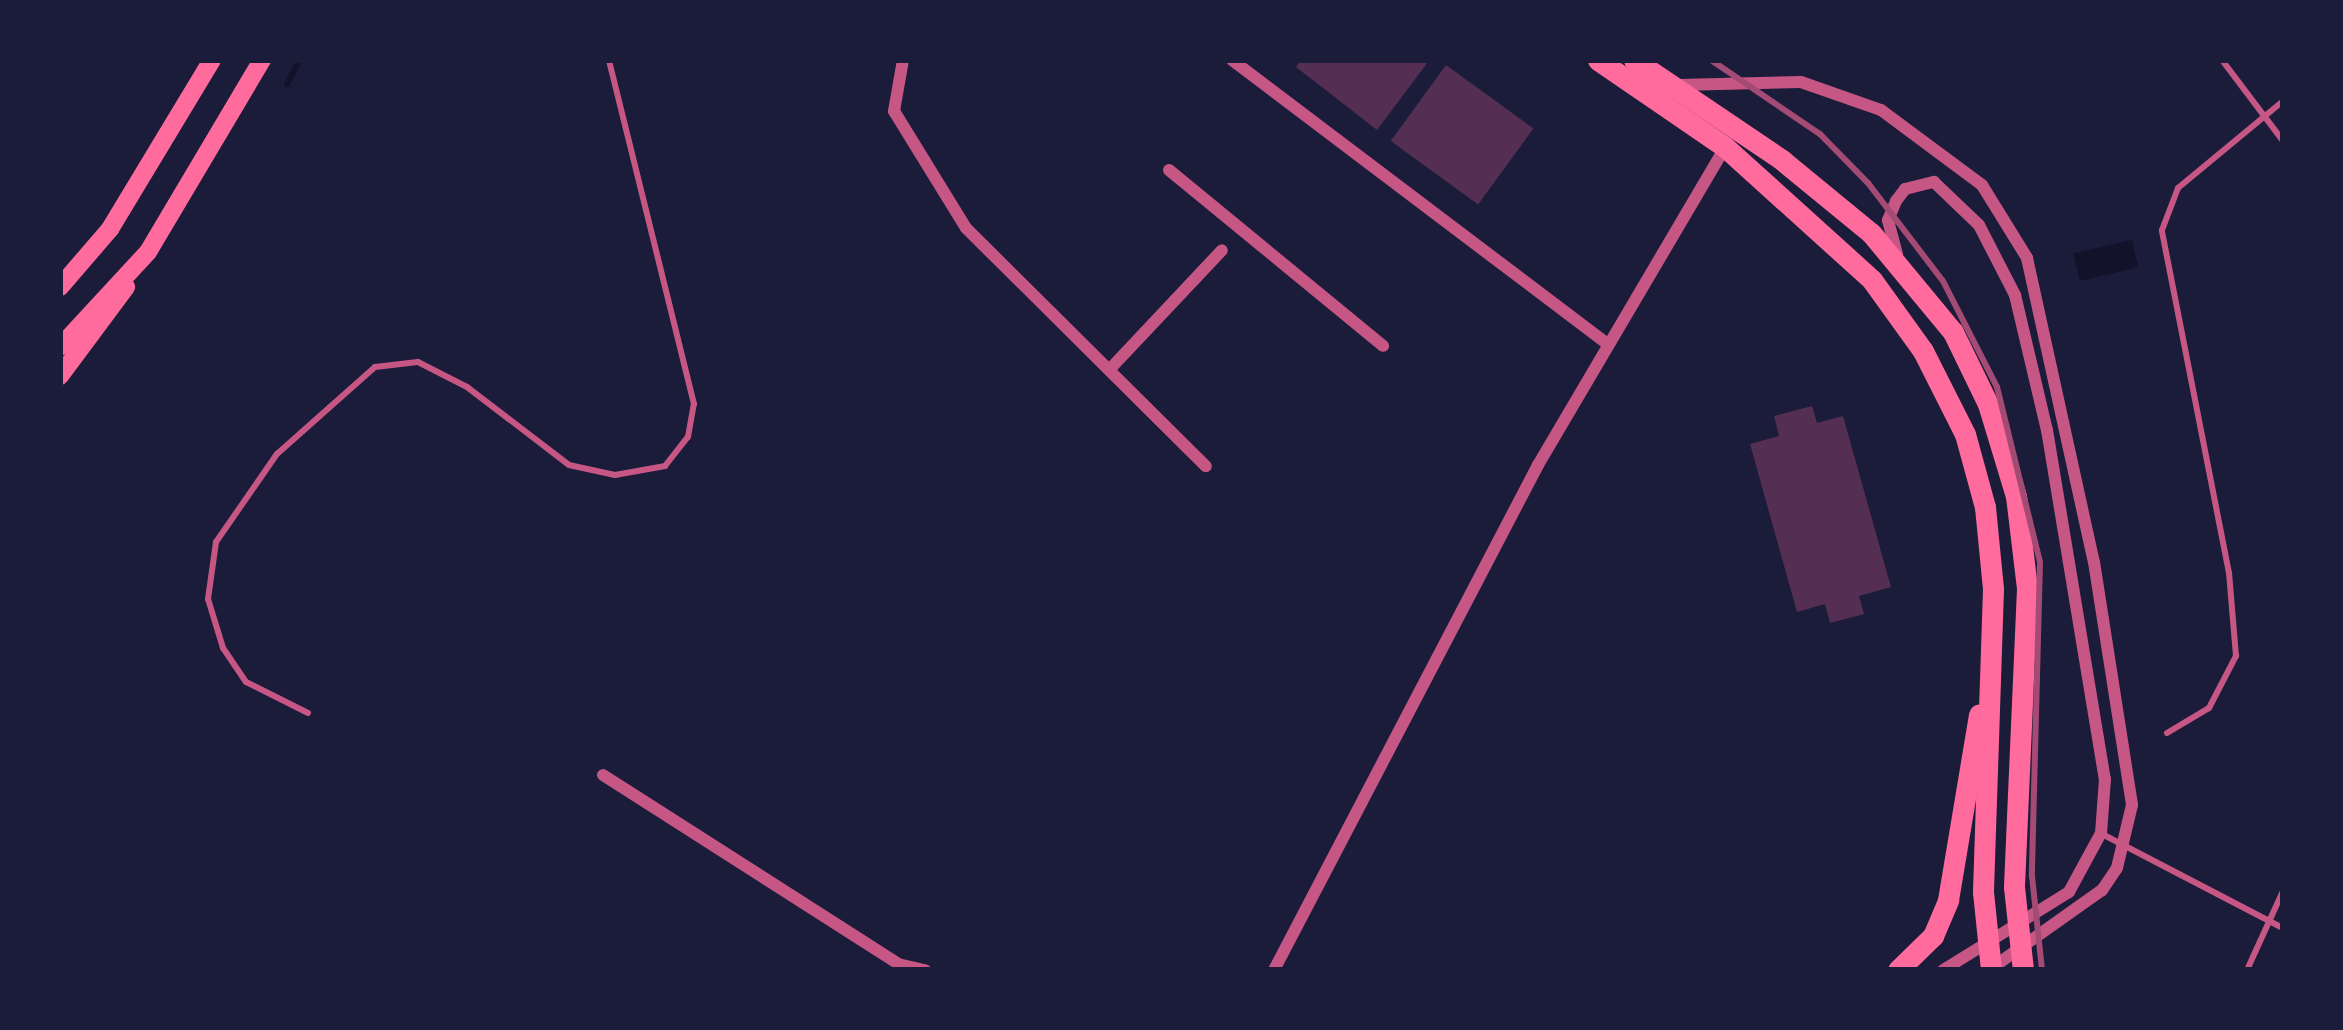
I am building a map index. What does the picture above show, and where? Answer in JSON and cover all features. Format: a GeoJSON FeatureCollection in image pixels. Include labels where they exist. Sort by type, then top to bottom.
{"type":"FeatureCollection","features":[{"type":"Feature","properties":{"kind":"highway"},"geometry":{"type":"LineString","coordinates":[[1598,60],[1725,147],[1872,280],[1923,351],[1965,434],[1985,507],[1993,650],[1983,892],[1990,970]]}},
{"type":"Feature","properties":{"kind":"highway"},"geometry":{"type":"LineString","coordinates":[[1634,60],[1830,196],[1922,288],[1988,404],[2016,496],[2027,588],[2014,887],[2023,970]]}},
{"type":"Feature","properties":{"kind":"highway"},"geometry":{"type":"LineString","coordinates":[[1898,970],[1933,936],[1948,900],[1993,650]]}},
{"type":"Feature","properties":{"kind":"main road"},"geometry":{"type":"LineString","coordinates":[[60,287],[110,230],[212,60]]}},
{"type":"Feature","properties":{"kind":"main road"},"geometry":{"type":"LineString","coordinates":[[60,376],[94,339],[262,60]]}},
{"type":"Feature","properties":{"kind":"main road"},"geometry":{"type":"LineString","coordinates":[[60,347],[148,252]]}},
{"type":"Feature","properties":{"kind":"street"},"geometry":{"type":"LineString","coordinates":[[904,60],[895,111],[956,215],[1207,466]]}},
{"type":"Feature","properties":{"kind":"street"},"geometry":{"type":"LineString","coordinates":[[1232,60],[1607,344]]}},
{"type":"Feature","properties":{"kind":"street"},"geometry":{"type":"LineString","coordinates":[[1671,86],[1801,82],[1881,110],[1943,150],[2009,225],[2039,293],[2119,693],[2132,806],[2124,847],[2102,890],[2063,925],[1990,970]]}},
{"type":"Feature","properties":{"kind":"street"},"geometry":{"type":"LineString","coordinates":[[1274,970],[1607,344],[1725,147]]}},
{"type":"Feature","properties":{"kind":"street"},"geometry":{"type":"LineString","coordinates":[[1169,170],[1382,346]]}},
{"type":"Feature","properties":{"kind":"street"},"geometry":{"type":"LineString","coordinates":[[1922,288],[1894,250],[1888,220],[1904,189],[1934,182],[1965,206],[2015,295],[2105,779],[2101,833],[2082,876],[2050,904],[1943,970]]}},
{"type":"Feature","properties":{"kind":"street"},"geometry":{"type":"LineString","coordinates":[[1110,369],[1222,250]]}},
{"type":"Feature","properties":{"kind":"street"},"geometry":{"type":"LineString","coordinates":[[603,775],[898,964],[925,970]]}},
{"type":"Feature","properties":{"kind":"lane"},"geometry":{"type":"LineString","coordinates":[[308,713],[246,682],[223,648],[208,599],[216,542],[277,454],[375,367],[418,362],[467,387],[569,466],[615,476],[665,466],[688,437],[694,404],[610,60]]}},
{"type":"Feature","properties":{"kind":"lane"},"geometry":{"type":"LineString","coordinates":[[2222,60],[2283,141]]}},
{"type":"Feature","properties":{"kind":"lane"},"geometry":{"type":"LineString","coordinates":[[2167,733],[2209,708],[2236,656],[2229,573],[2162,230],[2178,188],[2283,101]]}},
{"type":"Feature","properties":{"kind":"lane"},"geometry":{"type":"LineString","coordinates":[[1222,250],[1241,229]]}},
{"type":"Feature","properties":{"kind":"lane"},"geometry":{"type":"LineString","coordinates":[[2101,833],[2283,928]]}},
{"type":"Feature","properties":{"kind":"lane"},"geometry":{"type":"LineString","coordinates":[[2247,970],[2283,891]]}},
{"type":"Feature","properties":{"kind":"shaded area"},"geometry":{"type":"Polygon","coordinates":[[[2132,240],[2138,267],[2080,281],[2074,253],[2132,240]]]}},
{"type":"Feature","properties":{"kind":"building"},"geometry":{"type":"Polygon","coordinates":[[[1301,60],[1428,62],[1377,130],[1296,67],[1301,60]]]}},
{"type":"Feature","properties":{"kind":"building"},"geometry":{"type":"Polygon","coordinates":[[[1446,65],[1533,128],[1478,205],[1391,141],[1446,65]]]}},
{"type":"Feature","properties":{"kind":"building"},"geometry":{"type":"Polygon","coordinates":[[[1812,406],[1817,423],[1843,416],[1891,587],[1859,596],[1864,614],[1830,623],[1825,604],[1797,612],[1750,444],[1779,436],[1774,416],[1812,406]]]}},
{"type":"Feature","properties":{"kind":"waterway"},"geometry":{"type":"LineString","coordinates":[[287,84],[300,60]]}},
{"type":"Feature","properties":{"kind":"railway"},"geometry":{"type":"LineString","coordinates":[[1711,60],[1820,134],[1868,183],[1943,281],[1997,387],[2040,562],[2032,876],[2042,970]]}}]}
